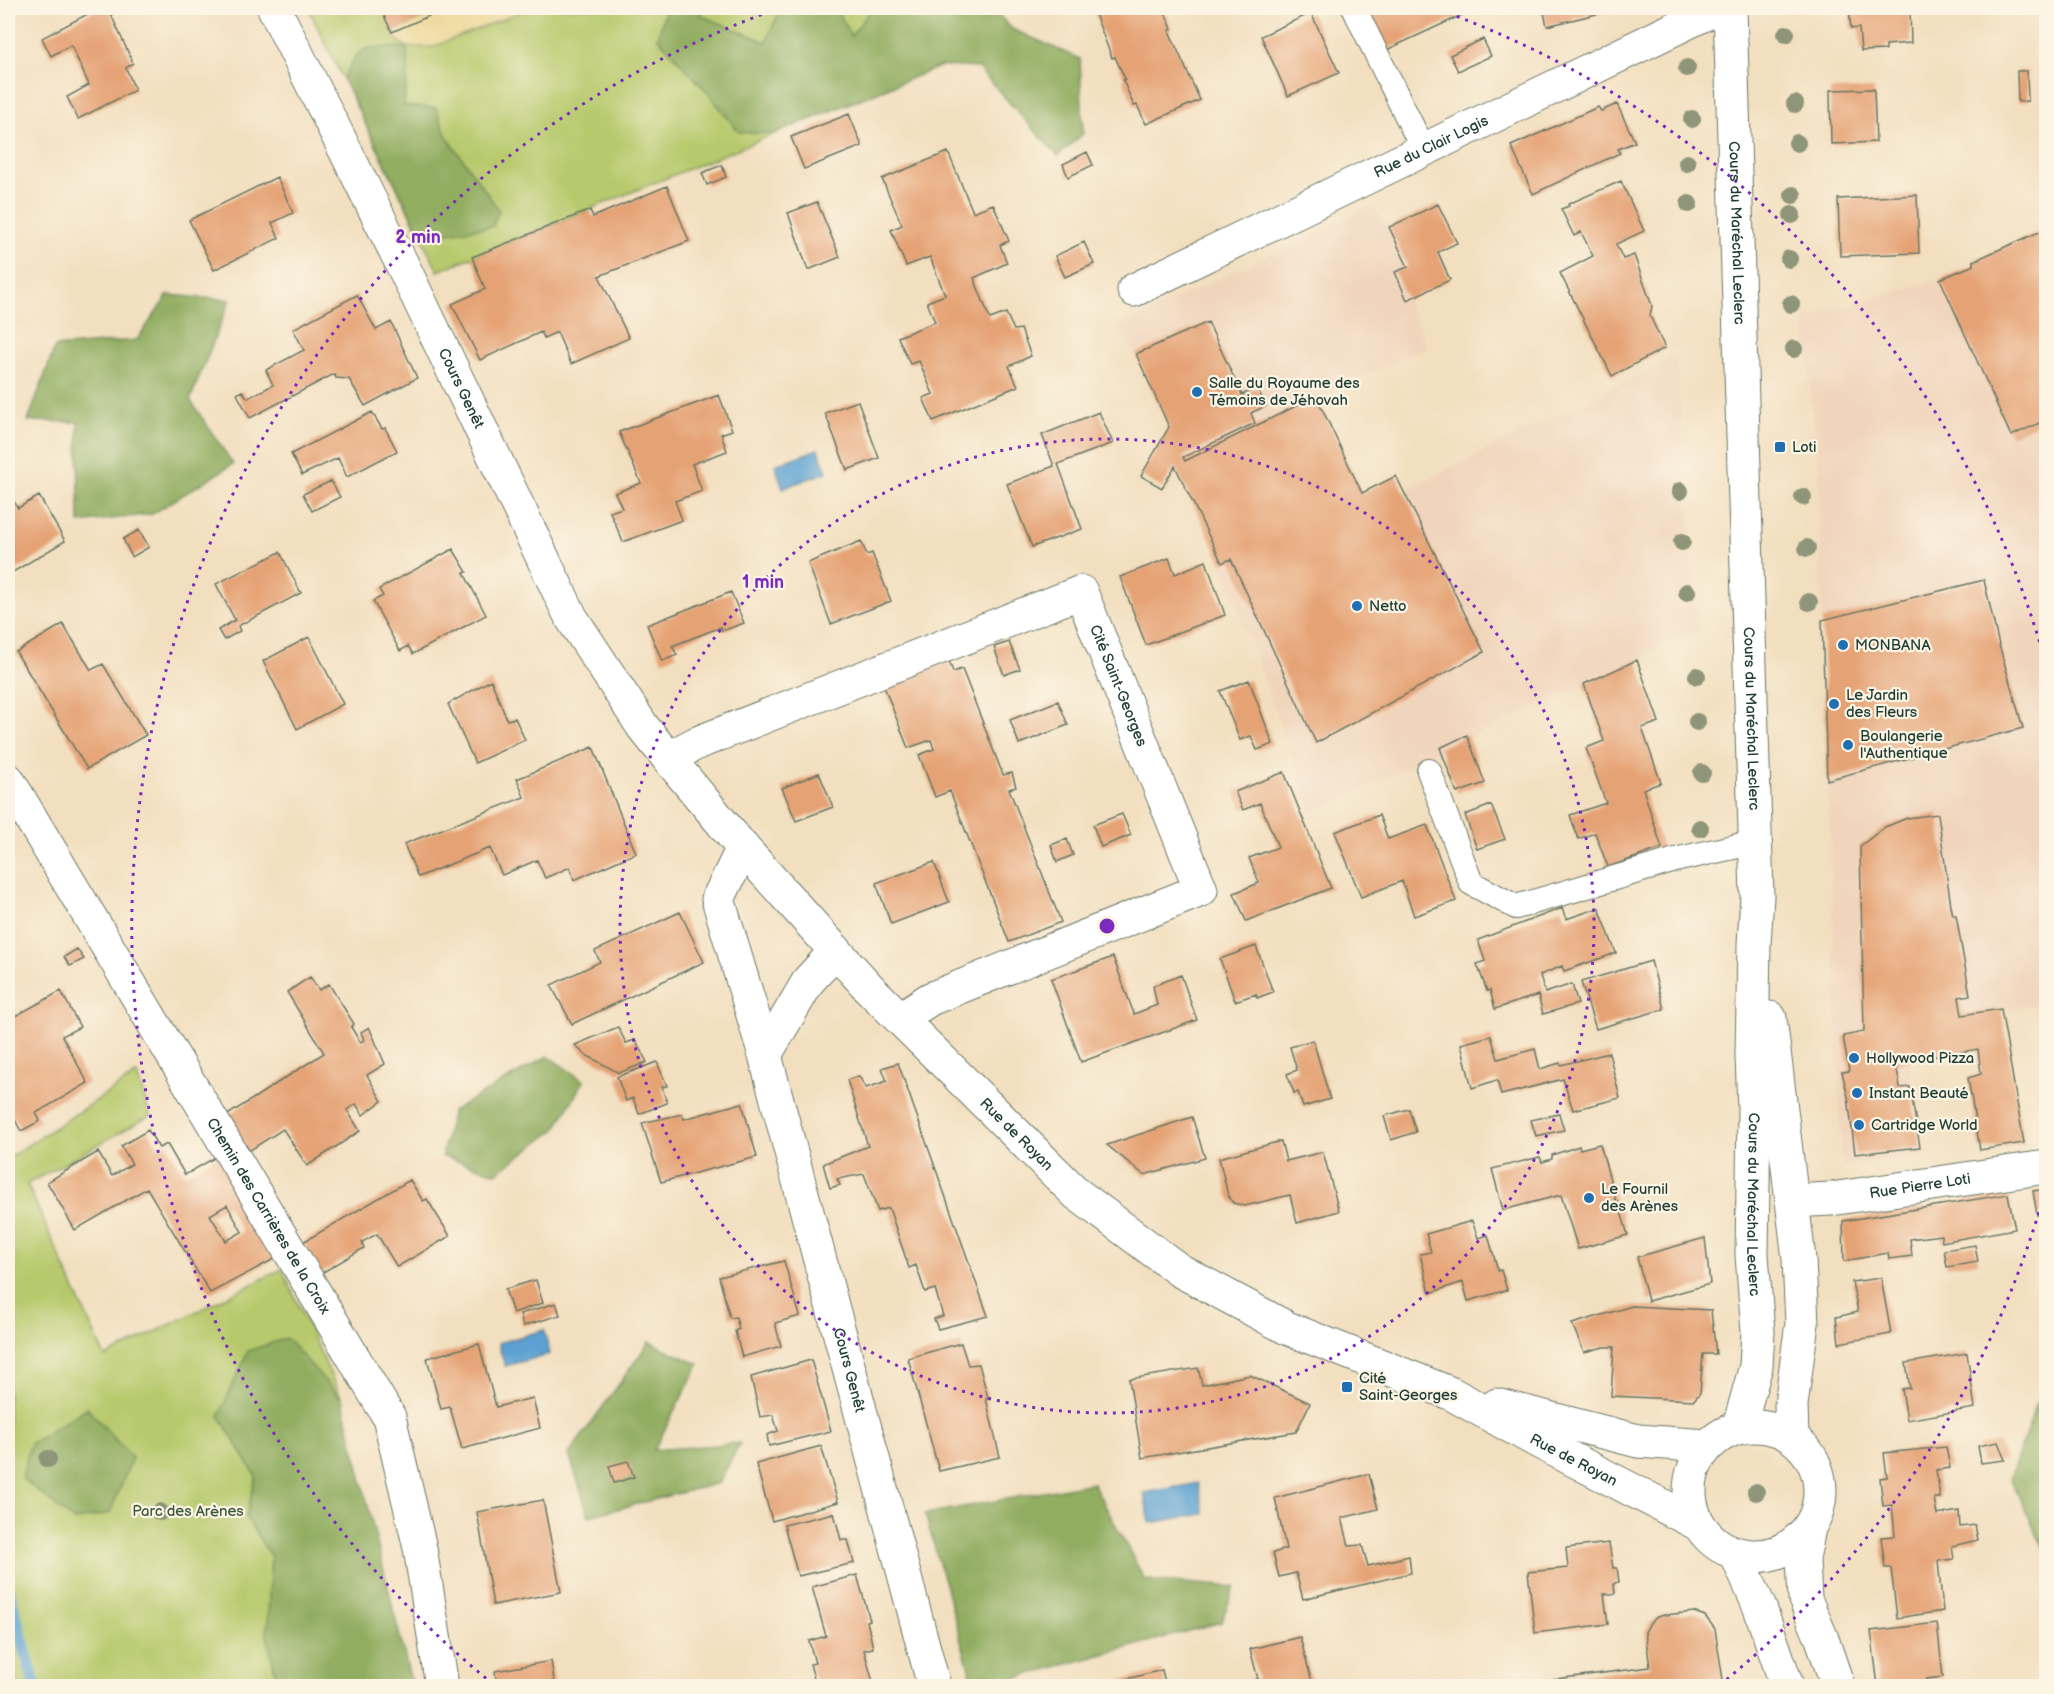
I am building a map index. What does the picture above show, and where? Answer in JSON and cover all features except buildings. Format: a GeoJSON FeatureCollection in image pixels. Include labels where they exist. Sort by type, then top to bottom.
{"type":"FeatureCollection","features":[{"type":"Feature","properties":{"kind":"main road","name":"Cours Genêt"},"geometry":{"type":"LineString","coordinates":[[274,8],[401,262],[571,617],[643,727],[668,758]]}},
{"type":"Feature","properties":{"kind":"main road","name":"Rue du Clair Logis"},"geometry":{"type":"LineString","coordinates":[[1134,290],[1709,12],[1730,9]]}},
{"type":"Feature","properties":{"kind":"main road","name":"Cours du Maréchal Leclerc"},"geometry":{"type":"LineString","coordinates":[[1730,9],[1757,896],[1752,1055],[1754,1109],[1752,1255],[1758,1332],[1756,1366],[1739,1427]]}},
{"type":"Feature","properties":{"kind":"main road","name":"Cité Saint-Georges"},"geometry":{"type":"LineString","coordinates":[[668,758],[696,743],[1081,592],[1201,890],[930,999],[901,1018]]}},
{"type":"Feature","properties":{"kind":"main road","name":"Rue de Royan"},"geometry":{"type":"LineString","coordinates":[[668,758],[743,848],[836,951],[901,1018],[1077,1194],[1179,1270],[1287,1328],[1452,1394],[1698,1524]]}},
{"type":"Feature","properties":{"kind":"main road","name":"Chemin des Carrières de la Croix"},"geometry":{"type":"LineString","coordinates":[[8,780],[388,1417],[420,1548],[442,1686]]}},
{"type":"Feature","properties":{"kind":"main road","name":"Cours Genêt"},"geometry":{"type":"LineString","coordinates":[[743,848],[718,899],[765,1055],[934,1686]]}},
{"type":"Feature","properties":{"kind":"main road"},"geometry":{"type":"LineString","coordinates":[[1757,896],[1799,1259],[1802,1323],[1791,1405],[1792,1437]]}},
{"type":"Feature","properties":{"kind":"main road"},"geometry":{"type":"LineString","coordinates":[[765,1055],[809,980],[836,951]]}},
{"type":"Feature","properties":{"kind":"main road","name":"Rue Pierre Loti"},"geometry":{"type":"LineString","coordinates":[[1792,1201],[1831,1200],[2046,1167]]}},
{"type":"Feature","properties":{"kind":"main road","name":"Rue de Royan"},"geometry":{"type":"LineString","coordinates":[[1452,1394],[1638,1441],[1707,1446]]}},
{"type":"Feature","properties":{"kind":"main road"},"geometry":{"type":"LineString","coordinates":[[1809,1528],[1795,1543],[1776,1553],[1756,1557],[1736,1554],[1721,1547],[1708,1537],[1698,1524],[1691,1504],[1689,1483],[1695,1463],[1707,1446],[1722,1434],[1739,1427],[1758,1425],[1776,1428],[1792,1437],[1807,1451],[1816,1469],[1820,1489],[1817,1509],[1809,1528],[1803,1559],[1805,1599],[1838,1686]]}},
{"type":"Feature","properties":{"kind":"main road"},"geometry":{"type":"LineString","coordinates":[[1736,1554],[1760,1608],[1787,1686]]}},
{"type":"Feature","properties":{"kind":"lane"},"geometry":{"type":"LineString","coordinates":[[1354,8],[1424,151]]}},
{"type":"Feature","properties":{"kind":"lane"},"geometry":{"type":"LineString","coordinates":[[1429,771],[1471,883],[1516,907],[1678,859],[1756,842]]}},
{"type":"Feature","properties":{"kind":"lane"},"geometry":{"type":"LineString","coordinates":[[1753,1206],[1792,1201]]}},
{"type":"Feature","properties":{"kind":"shaded area"},"geometry":{"type":"Polygon","coordinates":[[[1372,206],[1389,227],[1408,267],[1395,272],[1427,347],[1316,396],[1363,492],[1396,476],[1404,491],[1676,356],[1698,630],[1312,812],[1222,563],[1175,467],[1162,488],[1141,476],[1169,427],[1136,354],[1117,327],[1372,206]]]}},
{"type":"Feature","properties":{"kind":"shaded area"},"geometry":{"type":"Polygon","coordinates":[[[2046,229],[2046,1004],[1973,1013],[1909,1060],[1910,1087],[1921,1156],[1842,1166],[1819,477],[1804,319],[1940,279],[1974,265],[1973,261],[2046,229]]]}},
{"type":"Feature","properties":{"kind":"green space"},"geometry":{"type":"Polygon","coordinates":[[[308,8],[969,8],[988,47],[438,271],[308,8]]]}},
{"type":"Feature","properties":{"kind":"green space"},"geometry":{"type":"Polygon","coordinates":[[[666,8],[702,8],[700,15],[766,42],[781,8],[836,8],[851,36],[872,8],[992,8],[1012,29],[1080,59],[1083,134],[1058,156],[978,68],[941,66],[773,134],[739,132],[708,93],[658,38],[666,8]]]}},
{"type":"Feature","properties":{"kind":"green space"},"geometry":{"type":"Polygon","coordinates":[[[407,47],[408,71],[404,106],[436,108],[447,137],[499,210],[493,226],[435,235],[415,223],[343,79],[356,55],[367,48],[407,47]]]}},
{"type":"Feature","properties":{"kind":"green space"},"geometry":{"type":"Polygon","coordinates":[[[168,295],[230,300],[190,400],[233,464],[152,514],[79,523],[78,422],[28,421],[55,347],[137,340],[168,295]]]}},
{"type":"Feature","properties":{"kind":"green space"},"geometry":{"type":"Polygon","coordinates":[[[548,1056],[584,1081],[555,1130],[496,1173],[442,1156],[452,1111],[548,1056]]]}},
{"type":"Feature","properties":{"kind":"green space","name":"Parc des Arènes"},"geometry":{"type":"Polygon","coordinates":[[[137,1074],[150,1116],[27,1184],[105,1357],[282,1269],[342,1399],[402,1686],[8,1686],[8,1158],[137,1074]]]}},
{"type":"Feature","properties":{"kind":"green space"},"geometry":{"type":"Polygon","coordinates":[[[286,1338],[342,1399],[412,1686],[278,1686],[267,1635],[271,1557],[246,1517],[256,1476],[219,1416],[248,1351],[286,1338]]]}},
{"type":"Feature","properties":{"kind":"green space"},"geometry":{"type":"Polygon","coordinates":[[[649,1342],[699,1364],[654,1450],[740,1443],[719,1483],[589,1516],[569,1454],[649,1342]]]}},
{"type":"Feature","properties":{"kind":"green space"},"geometry":{"type":"Polygon","coordinates":[[[2046,1381],[2046,1553],[2010,1478],[2046,1381]]]}},
{"type":"Feature","properties":{"kind":"green space"},"geometry":{"type":"Polygon","coordinates":[[[87,1408],[132,1458],[110,1513],[74,1521],[22,1478],[30,1444],[87,1408]]]}},
{"type":"Feature","properties":{"kind":"green space"},"geometry":{"type":"Polygon","coordinates":[[[1093,1483],[1145,1580],[1235,1587],[1221,1622],[986,1686],[974,1686],[925,1514],[1093,1483]]]}},
{"type":"Feature","properties":{"kind":"sand"},"geometry":{"type":"Polygon","coordinates":[[[447,8],[526,8],[432,47],[407,47],[395,38],[392,32],[447,8]]]}},
{"type":"Feature","properties":{"kind":"water"},"geometry":{"type":"Polygon","coordinates":[[[818,449],[827,472],[783,488],[775,465],[818,449]]]}},
{"type":"Feature","properties":{"kind":"water"},"geometry":{"type":"Polygon","coordinates":[[[544,1330],[550,1354],[505,1366],[498,1343],[544,1330]]]}},
{"type":"Feature","properties":{"kind":"water"},"geometry":{"type":"Polygon","coordinates":[[[1198,1483],[1204,1514],[1150,1523],[1144,1493],[1198,1483]]]}},
{"type":"Feature","properties":{"kind":"waterway"},"geometry":{"type":"LineString","coordinates":[[8,1587],[35,1686]]}},
{"type":"Feature","properties":{"kind":"place","name":"Salle du Royaume des Témoins de Jéhovah"},"geometry":{"type":"Point","coordinates":[1197,392]}},
{"type":"Feature","properties":{"kind":"place","name":"Loti"},"geometry":{"type":"Point","coordinates":[1780,447]}},
{"type":"Feature","properties":{"kind":"place","name":"Netto"},"geometry":{"type":"Point","coordinates":[1357,606]}},
{"type":"Feature","properties":{"kind":"place","name":"MONBANA"},"geometry":{"type":"Point","coordinates":[1843,645]}},
{"type":"Feature","properties":{"kind":"place","name":"Le Jardin des Fleurs"},"geometry":{"type":"Point","coordinates":[1834,704]}},
{"type":"Feature","properties":{"kind":"place","name":"Boulangerie l'Authentique"},"geometry":{"type":"Point","coordinates":[1848,745]}},
{"type":"Feature","properties":{"kind":"place","name":"Hollywood Pizza"},"geometry":{"type":"Point","coordinates":[1854,1058]}},
{"type":"Feature","properties":{"kind":"place","name":"Instant Beauté"},"geometry":{"type":"Point","coordinates":[1857,1093]}},
{"type":"Feature","properties":{"kind":"place","name":"Cartridge World"},"geometry":{"type":"Point","coordinates":[1859,1125]}},
{"type":"Feature","properties":{"kind":"place","name":"Le Fournil des Arènes"},"geometry":{"type":"Point","coordinates":[1589,1198]}},
{"type":"Feature","properties":{"kind":"place","name":"Cité Saint-Georges"},"geometry":{"type":"Point","coordinates":[1347,1387]}}]}
